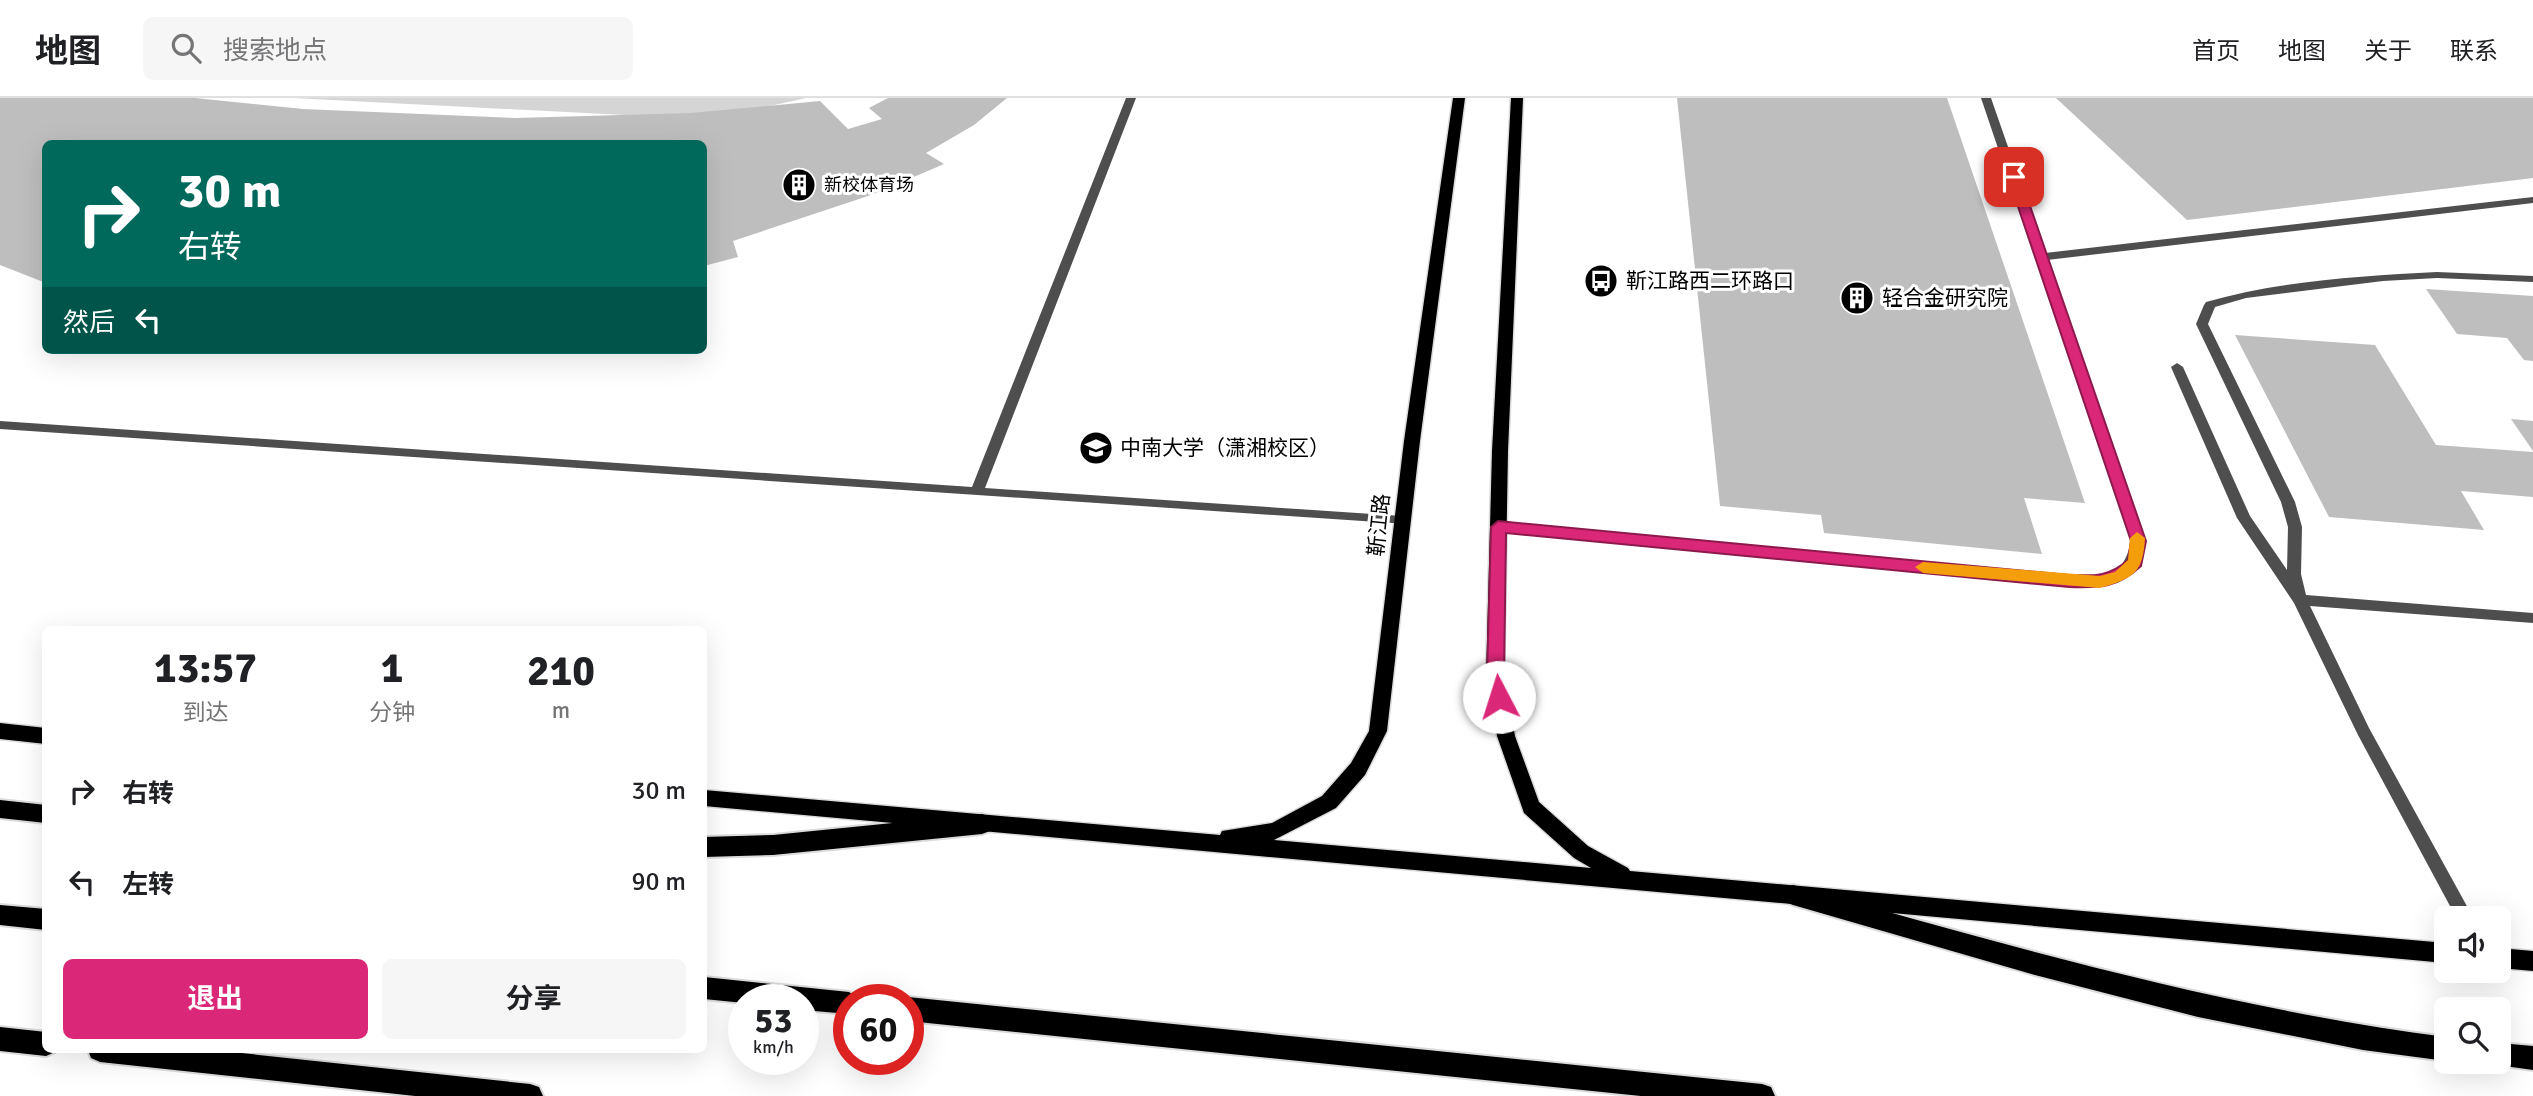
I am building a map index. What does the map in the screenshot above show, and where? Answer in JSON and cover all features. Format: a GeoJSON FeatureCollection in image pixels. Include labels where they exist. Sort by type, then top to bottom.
{"type":"FeatureCollection","features":[{"type":"Feature","properties":{"kind":"highway"},"geometry":{"type":"LineString","coordinates":[[0,809],[42,814]]}},
{"type":"Feature","properties":{"kind":"highway"},"geometry":{"type":"LineString","coordinates":[[707,847],[773,845],[982,824]]}},
{"type":"Feature","properties":{"kind":"highway"},"geometry":{"type":"LineString","coordinates":[[1793,895],[2086,977],[2262,1019],[2434,1047]]}},
{"type":"Feature","properties":{"kind":"highway"},"geometry":{"type":"LineString","coordinates":[[0,915],[42,920]]}},
{"type":"Feature","properties":{"kind":"highway"},"geometry":{"type":"LineString","coordinates":[[707,988],[833,1001]]}},
{"type":"Feature","properties":{"kind":"highway"},"geometry":{"type":"LineString","coordinates":[[924,1011],[1762,1096]]}},
{"type":"Feature","properties":{"kind":"highway"},"geometry":{"type":"LineString","coordinates":[[0,1039],[42,1044]]}},
{"type":"Feature","properties":{"kind":"highway"},"geometry":{"type":"LineString","coordinates":[[128,1053],[530,1096]]}},
{"type":"Feature","properties":{"kind":"highway"},"geometry":{"type":"LineString","coordinates":[[2511,1056],[2533,1058]]}},
{"type":"Feature","properties":{"kind":"main road","name":"靳江路"},"geometry":{"type":"LineString","coordinates":[[1196,842],[1275,831],[1328,802],[1358,769],[1378,731],[1387,678],[1402,521],[1459,98]]}},
{"type":"Feature","properties":{"kind":"main road"},"geometry":{"type":"LineString","coordinates":[[1517,98],[1498,527],[1495,677],[1506,736],[1531,807],[1581,852],[1627,878]]}},
{"type":"Feature","properties":{"kind":"main road"},"geometry":{"type":"LineString","coordinates":[[0,732],[42,736]]}},
{"type":"Feature","properties":{"kind":"main road"},"geometry":{"type":"LineString","coordinates":[[707,798],[1627,878],[2434,952]]}},
{"type":"Feature","properties":{"kind":"main road"},"geometry":{"type":"LineString","coordinates":[[2511,959],[2533,961]]}},
{"type":"Feature","properties":{"kind":"lane"},"geometry":{"type":"LineString","coordinates":[[977,492],[1131,98]]}},
{"type":"Feature","properties":{"kind":"lane"},"geometry":{"type":"LineString","coordinates":[[1498,527],[2069,581],[2100,582],[2120,576],[2136,562],[2138,541],[1986,98]]}},
{"type":"Feature","properties":{"kind":"lane"},"geometry":{"type":"LineString","coordinates":[[2042,257],[2533,200]]}},
{"type":"Feature","properties":{"kind":"lane"},"geometry":{"type":"LineString","coordinates":[[2300,600],[2294,574],[2295,527],[2288,502],[2202,324],[2210,305],[2245,295],[2383,278],[2437,275],[2533,279]]}},
{"type":"Feature","properties":{"kind":"lane"},"geometry":{"type":"LineString","coordinates":[[2177,367],[2244,519],[2300,600],[2363,731],[2459,906]]}},
{"type":"Feature","properties":{"kind":"lane"},"geometry":{"type":"LineString","coordinates":[[0,425],[1402,521]]}},
{"type":"Feature","properties":{"kind":"lane"},"geometry":{"type":"LineString","coordinates":[[2300,600],[2533,618]]}},
{"type":"Feature","properties":{"kind":"shaded area"},"geometry":{"type":"Polygon","coordinates":[[[293,98],[806,98],[738,113],[644,116],[293,98]]]}},
{"type":"Feature","properties":{"kind":"building","name":"新校体育场"},"geometry":{"type":"Polygon","coordinates":[[[0,98],[195,98],[303,109],[516,118],[691,113],[820,101],[848,129],[882,119],[869,108],[888,98],[1007,98],[974,125],[926,153],[944,164],[874,194],[733,241],[738,257],[707,265],[707,140],[42,140],[42,281],[0,265],[0,98]]]}},
{"type":"Feature","properties":{"kind":"building","name":"轻合金研究院"},"geometry":{"type":"Polygon","coordinates":[[[1677,98],[1947,98],[2085,503],[2024,498],[2042,554],[1824,533],[1821,515],[1720,506],[1677,98]]]}},
{"type":"Feature","properties":{"kind":"building"},"geometry":{"type":"Polygon","coordinates":[[[2056,98],[2533,98],[2533,178],[2187,220],[2056,98]]]}},
{"type":"Feature","properties":{"kind":"building"},"geometry":{"type":"Polygon","coordinates":[[[2426,289],[2533,296],[2533,361],[2524,360],[2507,338],[2457,334],[2426,289]]]}},
{"type":"Feature","properties":{"kind":"building"},"geometry":{"type":"Polygon","coordinates":[[[2235,335],[2375,345],[2436,445],[2533,452],[2533,497],[2461,491],[2484,530],[2329,517],[2235,335]]]}},
{"type":"Feature","properties":{"kind":"building"},"geometry":{"type":"Polygon","coordinates":[[[2511,419],[2533,421],[2533,451],[2511,419]]]}},
{"type":"Feature","properties":{"kind":"slow traffic"},"geometry":{"type":"LineString","coordinates":[[1923,567],[2100,582],[2120,576],[2136,562],[2137,538]]}},
{"type":"Feature","properties":{"kind":"place","name":"新校体育场"},"geometry":{"type":"Point","coordinates":[799,185]}},
{"type":"Feature","properties":{"kind":"place","name":"靳江路西二环路口"},"geometry":{"type":"Point","coordinates":[1601,281]}},
{"type":"Feature","properties":{"kind":"place","name":"轻合金研究院"},"geometry":{"type":"Point","coordinates":[1857,298]}},
{"type":"Feature","properties":{"kind":"place","name":"中南大学（潇湘校区）"},"geometry":{"type":"Point","coordinates":[1096,448]}},
{"type":"Feature","properties":{"kind":"route"},"geometry":{"type":"LineString","coordinates":[[1499,697],[1495,677],[1498,527],[2069,581],[2100,582],[2120,576],[2136,562],[2138,541],[2014,177]]}}]}
